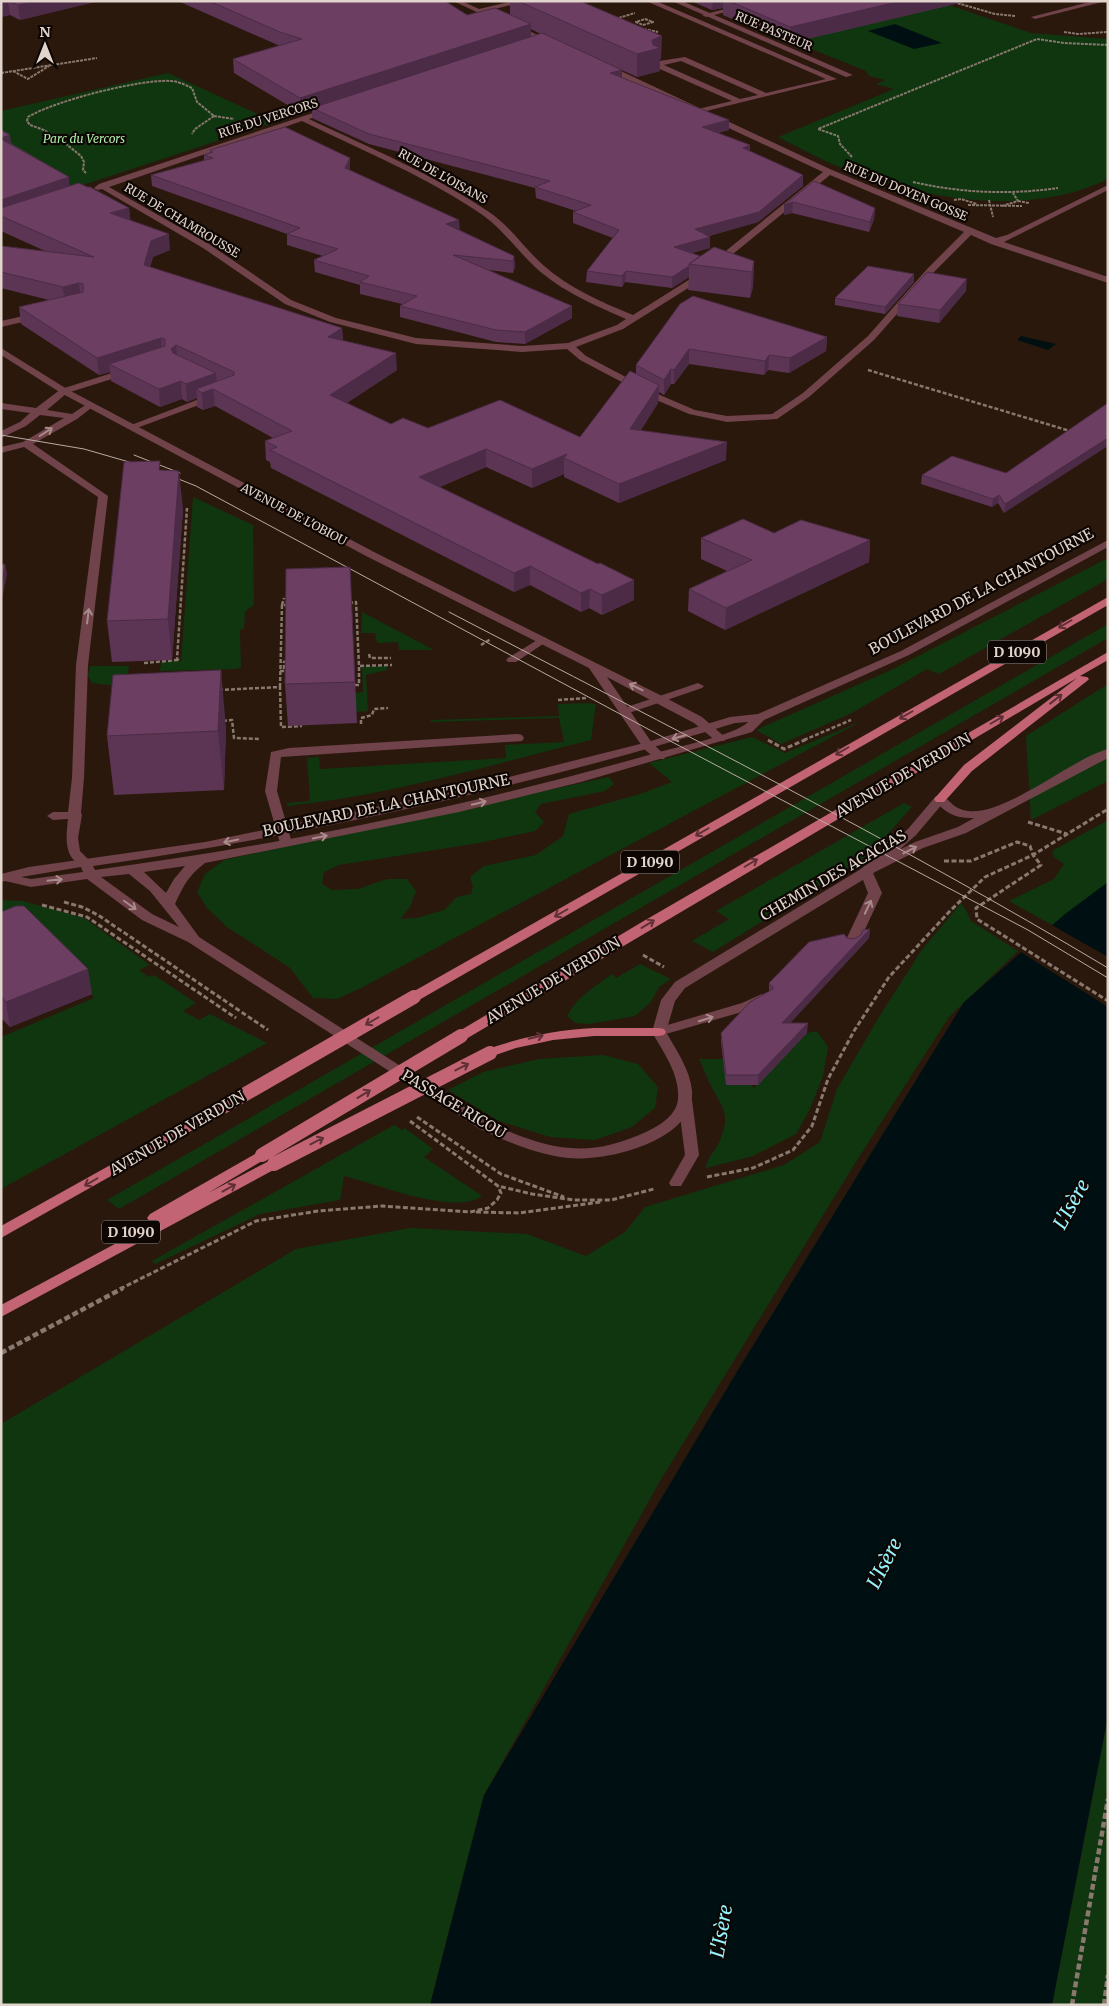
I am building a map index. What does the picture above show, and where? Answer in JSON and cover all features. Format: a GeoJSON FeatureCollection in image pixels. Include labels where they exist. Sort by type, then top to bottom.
{"type":"FeatureCollection","features":[{"type":"Feature","properties":{"kind":"main road","name":"AVENUE DE VERDUN"},"geometry":{"type":"LineString","coordinates":[[1,1233],[1108,600]]}},
{"type":"Feature","properties":{"kind":"main road","name":"AVENUE DE VERDUN"},"geometry":{"type":"LineString","coordinates":[[268,1159],[461,1036],[662,915],[1108,657]]}},
{"type":"Feature","properties":{"kind":"main road"},"geometry":{"type":"LineString","coordinates":[[940,799],[968,768],[1108,657]]}},
{"type":"Feature","properties":{"kind":"main road"},"geometry":{"type":"LineString","coordinates":[[1,1310],[268,1159],[516,1042],[570,1032],[659,1032]]}},
{"type":"Feature","properties":{"kind":"street"},"geometry":{"type":"LineString","coordinates":[[456,1],[560,46]]}},
{"type":"Feature","properties":{"kind":"street"},"geometry":{"type":"LineString","coordinates":[[478,11],[524,1]]}},
{"type":"Feature","properties":{"kind":"street"},"geometry":{"type":"LineString","coordinates":[[649,1],[833,79]]}},
{"type":"Feature","properties":{"kind":"street","name":"RUE PASTEUR"},"geometry":{"type":"LineString","coordinates":[[675,1],[850,75],[833,79]]}},
{"type":"Feature","properties":{"kind":"street"},"geometry":{"type":"LineString","coordinates":[[706,14],[766,1]]}},
{"type":"Feature","properties":{"kind":"street"},"geometry":{"type":"LineString","coordinates":[[1059,1],[1075,7]]}},
{"type":"Feature","properties":{"kind":"street"},"geometry":{"type":"LineString","coordinates":[[1035,17],[1103,1]]}},
{"type":"Feature","properties":{"kind":"street"},"geometry":{"type":"LineString","coordinates":[[529,43],[542,39]]}},
{"type":"Feature","properties":{"kind":"street"},"geometry":{"type":"LineString","coordinates":[[738,101],[656,64],[682,58],[764,95]]}},
{"type":"Feature","properties":{"kind":"street","name":"RUE DU DOYEN GOSSE"},"geometry":{"type":"LineString","coordinates":[[594,62],[829,172],[969,232],[1108,280]]}},
{"type":"Feature","properties":{"kind":"street"},"geometry":{"type":"LineString","coordinates":[[701,111],[833,79]]}},
{"type":"Feature","properties":{"kind":"street","name":"RUE DU VERCORS"},"geometry":{"type":"LineString","coordinates":[[101,187],[338,106]]}},
{"type":"Feature","properties":{"kind":"street","name":"RUE DE L'OISANS"},"geometry":{"type":"LineString","coordinates":[[303,118],[455,194],[489,217],[538,266],[559,284],[593,302],[634,319]]}},
{"type":"Feature","properties":{"kind":"street","name":"RUE DE CHAMROUSSE"},"geometry":{"type":"LineString","coordinates":[[101,187],[206,246],[288,302],[333,320],[416,341],[504,349],[569,346],[620,327],[698,278],[829,172]]}},
{"type":"Feature","properties":{"kind":"street"},"geometry":{"type":"LineString","coordinates":[[994,242],[1010,237],[1108,187]]}},
{"type":"Feature","properties":{"kind":"street"},"geometry":{"type":"LineString","coordinates":[[569,346],[583,358],[657,398],[692,412],[727,419],[774,417],[806,396],[871,338],[930,270],[969,232]]}},
{"type":"Feature","properties":{"kind":"street"},"geometry":{"type":"LineString","coordinates":[[1,324],[47,313]]}},
{"type":"Feature","properties":{"kind":"street","name":"AVENUE DE L'OBIOU"},"geometry":{"type":"LineString","coordinates":[[1,351],[64,391],[370,554],[662,700],[698,720],[720,738]]}},
{"type":"Feature","properties":{"kind":"street"},"geometry":{"type":"LineString","coordinates":[[1,435],[22,424],[64,391],[136,369]]}},
{"type":"Feature","properties":{"kind":"street"},"geometry":{"type":"LineString","coordinates":[[131,427],[221,394]]}},
{"type":"Feature","properties":{"kind":"street"},"geometry":{"type":"LineString","coordinates":[[1,450],[26,444],[74,417],[90,405]]}},
{"type":"Feature","properties":{"kind":"street"},"geometry":{"type":"LineString","coordinates":[[1,406],[74,417]]}},
{"type":"Feature","properties":{"kind":"street"},"geometry":{"type":"LineString","coordinates":[[26,444],[102,496],[82,664],[76,814],[72,845],[74,852],[86,863],[91,876],[147,917],[194,939]]}},
{"type":"Feature","properties":{"kind":"street","name":"BOULEVARD DE LA CHANTOURNE"},"geometry":{"type":"LineString","coordinates":[[4,878],[30,871],[205,846],[449,796],[648,746],[734,720],[760,717],[905,653],[1108,543]]}},
{"type":"Feature","properties":{"kind":"street"},"geometry":{"type":"LineString","coordinates":[[512,660],[542,640]]}},
{"type":"Feature","properties":{"kind":"street","name":"AVENUE DE L'OBIOU"},"geometry":{"type":"LineString","coordinates":[[593,666],[626,711],[648,746],[660,756]]}},
{"type":"Feature","properties":{"kind":"street"},"geometry":{"type":"LineString","coordinates":[[626,711],[698,686]]}},
{"type":"Feature","properties":{"kind":"street","name":"BOULEVARD DE LA CHANTOURNE"},"geometry":{"type":"LineString","coordinates":[[4,878],[28,882],[91,876],[202,860],[459,808],[577,779],[720,738],[748,729],[760,717]]}},
{"type":"Feature","properties":{"kind":"street"},"geometry":{"type":"LineString","coordinates":[[286,843],[271,791],[275,755],[289,752],[518,738]]}},
{"type":"Feature","properties":{"kind":"street","name":"CHEMIN DES ACACIAS"},"geometry":{"type":"LineString","coordinates":[[659,1032],[668,1000],[680,985],[866,872],[920,845],[962,830],[1108,754]]}},
{"type":"Feature","properties":{"kind":"street"},"geometry":{"type":"LineString","coordinates":[[852,942],[875,893],[866,872],[912,832],[940,799],[949,810],[958,814],[995,813]]}},
{"type":"Feature","properties":{"kind":"street"},"geometry":{"type":"LineString","coordinates":[[54,816],[76,814]]}},
{"type":"Feature","properties":{"kind":"street"},"geometry":{"type":"LineString","coordinates":[[168,904],[184,872],[202,860]]}},
{"type":"Feature","properties":{"kind":"street"},"geometry":{"type":"LineString","coordinates":[[86,863],[134,870],[168,904],[194,939]]}},
{"type":"Feature","properties":{"kind":"street","name":"PASSAGE RICOU"},"geometry":{"type":"LineString","coordinates":[[194,939],[483,1125],[522,1143],[574,1155],[624,1149],[663,1129],[677,1117],[685,1100]]}},
{"type":"Feature","properties":{"kind":"street"},"geometry":{"type":"LineString","coordinates":[[676,1183],[692,1155],[684,1085],[677,1063],[659,1032],[747,1006],[764,996]]}},
{"type":"Feature","properties":{"kind":"path"},"geometry":{"type":"LineString","coordinates":[[950,1],[995,14],[1035,17]]}},
{"type":"Feature","properties":{"kind":"path"},"geometry":{"type":"LineString","coordinates":[[616,21],[613,19],[661,6]]}},
{"type":"Feature","properties":{"kind":"path"},"geometry":{"type":"LineString","coordinates":[[613,22],[624,21]]}},
{"type":"Feature","properties":{"kind":"path"},"geometry":{"type":"LineString","coordinates":[[629,23],[636,22]]}},
{"type":"Feature","properties":{"kind":"path"},"geometry":{"type":"LineString","coordinates":[[644,25],[644,30]]}},
{"type":"Feature","properties":{"kind":"path"},"geometry":{"type":"LineString","coordinates":[[636,27],[662,33]]}},
{"type":"Feature","properties":{"kind":"path"},"geometry":{"type":"LineString","coordinates":[[639,31],[644,30]]}},
{"type":"Feature","properties":{"kind":"path"},"geometry":{"type":"LineString","coordinates":[[855,159],[840,144],[838,136],[818,129],[1037,38],[1064,43],[1108,45]]}},
{"type":"Feature","properties":{"kind":"path"},"geometry":{"type":"LineString","coordinates":[[1,73],[97,58]]}},
{"type":"Feature","properties":{"kind":"path"},"geometry":{"type":"LineString","coordinates":[[13,71],[28,79],[52,65]]}},
{"type":"Feature","properties":{"kind":"path"},"geometry":{"type":"LineString","coordinates":[[101,187],[92,182],[83,170],[84,162],[81,156],[44,130],[30,125],[27,121],[28,117],[50,106],[90,95],[163,81],[180,82],[192,88],[196,102],[214,116],[195,129],[192,134],[192,138],[212,148]]}},
{"type":"Feature","properties":{"kind":"path"},"geometry":{"type":"LineString","coordinates":[[907,180],[972,192],[1012,192],[1060,187]]}},
{"type":"Feature","properties":{"kind":"path"},"geometry":{"type":"LineString","coordinates":[[997,207],[1018,201],[1012,192]]}},
{"type":"Feature","properties":{"kind":"path"},"geometry":{"type":"LineString","coordinates":[[963,205],[1031,206]]}},
{"type":"Feature","properties":{"kind":"path"},"geometry":{"type":"LineString","coordinates":[[844,362],[1074,432]]}},
{"type":"Feature","properties":{"kind":"path"},"geometry":{"type":"LineString","coordinates":[[144,663],[180,660],[180,658],[176,658],[187,508]]}},
{"type":"Feature","properties":{"kind":"path"},"geometry":{"type":"LineString","coordinates":[[284,598],[282,605],[280,671],[281,727],[308,726]]}},
{"type":"Feature","properties":{"kind":"path"},"geometry":{"type":"LineString","coordinates":[[346,603],[357,602],[359,685],[355,685]]}},
{"type":"Feature","properties":{"kind":"path"},"geometry":{"type":"LineString","coordinates":[[282,605],[291,605]]}},
{"type":"Feature","properties":{"kind":"path"},"geometry":{"type":"LineString","coordinates":[[370,654],[370,658],[391,658]]}},
{"type":"Feature","properties":{"kind":"path"},"geometry":{"type":"LineString","coordinates":[[280,671],[284,671],[284,662],[288,661]]}},
{"type":"Feature","properties":{"kind":"path"},"geometry":{"type":"LineString","coordinates":[[359,666],[392,664]]}},
{"type":"Feature","properties":{"kind":"path"},"geometry":{"type":"LineString","coordinates":[[213,690],[280,687]]}},
{"type":"Feature","properties":{"kind":"path"},"geometry":{"type":"LineString","coordinates":[[558,700],[592,698]]}},
{"type":"Feature","properties":{"kind":"path"},"geometry":{"type":"LineString","coordinates":[[353,724],[362,724],[361,718],[372,715],[374,709],[388,708]]}},
{"type":"Feature","properties":{"kind":"path"},"geometry":{"type":"LineString","coordinates":[[760,735],[784,749],[853,719]]}},
{"type":"Feature","properties":{"kind":"path"},"geometry":{"type":"LineString","coordinates":[[223,721],[232,720],[234,738],[259,737],[259,746],[275,755]]}},
{"type":"Feature","properties":{"kind":"path"},"geometry":{"type":"LineString","coordinates":[[1011,804],[1026,822],[1046,826],[1068,834]]}},
{"type":"Feature","properties":{"kind":"path"},"geometry":{"type":"LineString","coordinates":[[1,1354],[150,1273],[256,1221],[318,1211],[382,1206],[470,1212],[519,1213],[565,1208],[611,1200],[676,1183],[753,1168],[793,1150],[812,1126],[828,1079],[854,1031],[889,977],[949,912],[985,877],[1034,855],[1108,809]]}},
{"type":"Feature","properties":{"kind":"path"},"geometry":{"type":"LineString","coordinates":[[1034,855],[1041,865],[976,908],[977,919],[1108,1001]]}},
{"type":"Feature","properties":{"kind":"path"},"geometry":{"type":"LineString","coordinates":[[28,882],[36,898],[46,902]]}},
{"type":"Feature","properties":{"kind":"path"},"geometry":{"type":"LineString","coordinates":[[28,882],[27,901],[87,917],[236,1018]]}},
{"type":"Feature","properties":{"kind":"path"},"geometry":{"type":"LineString","coordinates":[[55,902],[82,907],[98,915],[268,1030]]}},
{"type":"Feature","properties":{"kind":"path"},"geometry":{"type":"LineString","coordinates":[[409,1112],[501,1174],[574,1200]]}},
{"type":"Feature","properties":{"kind":"path"},"geometry":{"type":"LineString","coordinates":[[403,1116],[498,1186],[532,1194],[574,1200],[611,1200]]}},
{"type":"Feature","properties":{"kind":"path"},"geometry":{"type":"LineString","coordinates":[[470,1212],[488,1208],[497,1200],[501,1193],[498,1186]]}},
{"type":"Feature","properties":{"kind":"path"},"geometry":{"type":"LineString","coordinates":[[1072,2005],[1108,1799]]}},
{"type":"Feature","properties":{"kind":"path"},"geometry":{"type":"LineString","coordinates":[[1104,2005],[1108,1975]]}},
{"type":"Feature","properties":{"kind":"green space"},"geometry":{"type":"Polygon","coordinates":[[[937,1],[1031,33],[1108,39],[1108,179],[1079,191],[1048,198],[1016,201],[983,201],[951,197],[919,191],[858,174],[827,162],[778,137],[894,89],[876,84],[885,80],[869,76],[866,71],[757,27],[937,1]]]}},
{"type":"Feature","properties":{"kind":"green space","name":"Parc du Vercors"},"geometry":{"type":"Polygon","coordinates":[[[168,73],[275,122],[74,188],[1,143],[1,111],[168,73]]]}},
{"type":"Feature","properties":{"kind":"green space"},"geometry":{"type":"Polygon","coordinates":[[[193,497],[253,525],[254,605],[245,611],[244,628],[240,630],[241,667],[236,669],[160,671],[161,662],[181,661],[193,497]]]}},
{"type":"Feature","properties":{"kind":"green space"},"geometry":{"type":"Polygon","coordinates":[[[1108,558],[1108,579],[939,674],[927,669],[852,713],[781,744],[756,730],[891,670],[1108,558]]]}},
{"type":"Feature","properties":{"kind":"green space"},"geometry":{"type":"Polygon","coordinates":[[[362,612],[434,650],[399,650],[398,642],[377,643],[375,633],[361,633],[362,612]]]}},
{"type":"Feature","properties":{"kind":"green space"},"geometry":{"type":"Polygon","coordinates":[[[1108,624],[1108,638],[119,1209],[107,1200],[1108,624]]]}},
{"type":"Feature","properties":{"kind":"green space"},"geometry":{"type":"Polygon","coordinates":[[[90,666],[129,666],[126,684],[108,685],[92,683],[88,676],[90,666]]]}},
{"type":"Feature","properties":{"kind":"green space"},"geometry":{"type":"Polygon","coordinates":[[[387,666],[387,670],[366,675],[368,711],[356,712],[355,693],[363,692],[362,667],[387,666]]]}},
{"type":"Feature","properties":{"kind":"green space"},"geometry":{"type":"Polygon","coordinates":[[[1108,684],[1108,781],[1031,820],[1026,736],[1108,684]]]}},
{"type":"Feature","properties":{"kind":"green space"},"geometry":{"type":"Polygon","coordinates":[[[558,704],[596,704],[591,740],[478,769],[364,795],[288,806],[286,803],[310,801],[307,758],[319,757],[320,769],[506,758],[505,745],[564,742],[559,718],[431,722],[431,720],[559,716],[558,704]]]}},
{"type":"Feature","properties":{"kind":"green space"},"geometry":{"type":"Polygon","coordinates":[[[862,721],[361,988],[337,999],[313,998],[290,968],[227,927],[207,908],[197,892],[205,874],[224,860],[609,777],[614,784],[605,791],[541,804],[535,812],[544,822],[535,831],[479,843],[339,865],[324,872],[322,884],[332,890],[358,889],[387,879],[407,879],[416,891],[410,907],[400,919],[417,918],[444,910],[457,897],[471,894],[473,887],[470,877],[484,866],[536,855],[563,836],[569,814],[640,794],[672,782],[649,763],[752,737],[785,753],[862,721]]]}},
{"type":"Feature","properties":{"kind":"green space"},"geometry":{"type":"Polygon","coordinates":[[[904,803],[912,807],[870,854],[713,952],[692,941],[729,919],[716,911],[904,803]]]}},
{"type":"Feature","properties":{"kind":"green space"},"geometry":{"type":"Polygon","coordinates":[[[1108,820],[1108,883],[1052,925],[1009,901],[1054,879],[1064,864],[1054,857],[1052,851],[1108,820]]]}},
{"type":"Feature","properties":{"kind":"green space"},"geometry":{"type":"Polygon","coordinates":[[[1,900],[23,901],[84,918],[150,965],[139,970],[149,977],[154,975],[196,1003],[183,1011],[199,1020],[210,1014],[267,1043],[1,1189],[1,1037],[94,998],[92,994],[1,938],[1,900]]]}},
{"type":"Feature","properties":{"kind":"green space"},"geometry":{"type":"Polygon","coordinates":[[[961,903],[971,921],[1018,951],[949,1017],[857,1160],[660,1481],[484,1795],[430,2005],[1,2005],[1,1424],[296,1249],[410,1228],[527,1234],[586,1256],[625,1232],[645,1207],[784,1165],[820,1142],[837,1089],[879,1017],[921,951],[961,903]]]}},
{"type":"Feature","properties":{"kind":"green space"},"geometry":{"type":"Polygon","coordinates":[[[640,964],[671,979],[659,987],[651,1002],[635,1016],[589,1024],[575,1023],[567,1016],[576,1003],[599,983],[612,974],[616,978],[640,964]]]}},
{"type":"Feature","properties":{"kind":"green space"},"geometry":{"type":"Polygon","coordinates":[[[817,1031],[828,1047],[823,1076],[810,1109],[796,1134],[753,1156],[706,1168],[708,1160],[720,1140],[725,1119],[722,1107],[699,1059],[723,1059],[754,1088],[807,1033],[817,1031]]]}},
{"type":"Feature","properties":{"kind":"green space"},"geometry":{"type":"Polygon","coordinates":[[[603,1055],[638,1064],[658,1087],[655,1108],[632,1127],[595,1140],[550,1137],[499,1121],[448,1090],[483,1072],[539,1059],[603,1055]]]}},
{"type":"Feature","properties":{"kind":"green space"},"geometry":{"type":"Polygon","coordinates":[[[394,1125],[402,1130],[405,1128],[433,1149],[424,1157],[482,1196],[469,1201],[435,1201],[344,1176],[340,1200],[260,1214],[155,1264],[152,1261],[394,1125]]]}},
{"type":"Feature","properties":{"kind":"green space"},"geometry":{"type":"Polygon","coordinates":[[[1108,1716],[1108,2005],[1052,2005],[1108,1716]]]}},
{"type":"Feature","properties":{"kind":"water"},"geometry":{"type":"Polygon","coordinates":[[[895,24],[942,43],[914,49],[868,31],[895,24]]]}},
{"type":"Feature","properties":{"kind":"water"},"geometry":{"type":"Polygon","coordinates":[[[1021,336],[1056,344],[1048,350],[1017,340],[1021,336]]]}},
{"type":"Feature","properties":{"kind":"water","name":"L'Isère"},"geometry":{"type":"Polygon","coordinates":[[[1108,882],[1108,1716],[1052,2005],[430,2005],[484,1795],[738,1370],[964,1002],[1065,914],[1108,882]]]}},
{"type":"Feature","properties":{"kind":"pier"},"geometry":{"type":"Polygon","coordinates":[[[1050,924],[1108,957],[1108,1007],[1019,951],[1050,924]]]}},
{"type":"Feature","properties":{"kind":"building"},"geometry":{"type":"Polygon","coordinates":[[[8,1],[36,1],[18,5],[8,1]]]}},
{"type":"Feature","properties":{"kind":"building"},"geometry":{"type":"Polygon","coordinates":[[[209,1],[445,1],[467,15],[495,8],[531,24],[300,98],[233,59],[302,39],[280,32],[209,1]]]}},
{"type":"Feature","properties":{"kind":"building"},"geometry":{"type":"Polygon","coordinates":[[[518,1],[580,1],[662,36],[652,40],[653,45],[660,48],[637,54],[518,1]]]}},
{"type":"Feature","properties":{"kind":"building"},"geometry":{"type":"Polygon","coordinates":[[[729,1],[901,1],[790,27],[729,1]]]}},
{"type":"Feature","properties":{"kind":"building"},"geometry":{"type":"Polygon","coordinates":[[[542,33],[622,70],[610,73],[729,120],[702,127],[750,145],[743,148],[803,175],[759,212],[695,229],[710,237],[674,247],[700,256],[672,277],[626,271],[622,276],[587,271],[619,230],[573,212],[591,205],[535,187],[550,181],[369,134],[312,108],[542,33]]]}},
{"type":"Feature","properties":{"kind":"building"},"geometry":{"type":"Polygon","coordinates":[[[285,127],[350,158],[345,168],[459,220],[446,224],[514,256],[513,261],[453,255],[572,306],[525,332],[496,330],[400,306],[417,296],[360,282],[369,276],[314,260],[338,249],[287,234],[300,228],[151,175],[213,158],[204,155],[213,152],[210,150],[285,127]]]}},
{"type":"Feature","properties":{"kind":"building"},"geometry":{"type":"Polygon","coordinates":[[[1,130],[10,135],[1,138],[1,130]]]}},
{"type":"Feature","properties":{"kind":"building"},"geometry":{"type":"Polygon","coordinates":[[[1,139],[69,177],[1,200],[1,139]]]}},
{"type":"Feature","properties":{"kind":"building"},"geometry":{"type":"Polygon","coordinates":[[[814,181],[875,208],[870,222],[793,202],[784,205],[814,181]]]}},
{"type":"Feature","properties":{"kind":"building"},"geometry":{"type":"Polygon","coordinates":[[[79,183],[129,208],[110,213],[169,234],[151,241],[144,265],[342,328],[328,337],[396,353],[330,395],[391,424],[403,418],[428,428],[500,400],[580,437],[630,371],[659,385],[630,429],[727,442],[619,484],[564,458],[567,454],[532,469],[486,449],[419,477],[634,580],[602,595],[590,589],[581,593],[530,566],[514,573],[270,450],[277,447],[265,441],[292,431],[213,389],[202,393],[196,389],[234,375],[234,372],[176,345],[171,349],[173,353],[216,373],[186,384],[181,381],[159,389],[109,364],[165,346],[165,339],[161,338],[97,358],[19,307],[83,292],[83,284],[79,283],[63,287],[1,272],[1,246],[94,257],[1,216],[1,208],[79,183]]]}},
{"type":"Feature","properties":{"kind":"building"},"geometry":{"type":"Polygon","coordinates":[[[714,247],[754,261],[752,272],[689,264],[714,247]]]}},
{"type":"Feature","properties":{"kind":"building"},"geometry":{"type":"Polygon","coordinates":[[[868,266],[914,274],[885,307],[835,298],[868,266]]]}},
{"type":"Feature","properties":{"kind":"building"},"geometry":{"type":"Polygon","coordinates":[[[927,272],[967,279],[940,310],[898,304],[927,272]]]}},
{"type":"Feature","properties":{"kind":"building"},"geometry":{"type":"Polygon","coordinates":[[[693,296],[827,337],[790,358],[769,355],[765,361],[689,349],[674,370],[671,369],[664,380],[636,365],[680,304],[693,296]]]}},
{"type":"Feature","properties":{"kind":"building"},"geometry":{"type":"Polygon","coordinates":[[[1108,403],[1108,438],[1005,504],[999,495],[993,499],[922,475],[952,456],[1006,473],[1108,403]]]}},
{"type":"Feature","properties":{"kind":"building"},"geometry":{"type":"Polygon","coordinates":[[[160,461],[159,470],[179,471],[168,619],[107,621],[124,462],[160,461]]]}},
{"type":"Feature","properties":{"kind":"building"},"geometry":{"type":"Polygon","coordinates":[[[743,519],[774,533],[801,520],[870,540],[726,608],[689,589],[752,560],[701,538],[743,519]]]}},
{"type":"Feature","properties":{"kind":"building"},"geometry":{"type":"Polygon","coordinates":[[[5,564],[1,587],[1,565],[5,564]]]}},
{"type":"Feature","properties":{"kind":"building"},"geometry":{"type":"Polygon","coordinates":[[[350,567],[355,682],[285,684],[286,569],[350,567]]]}},
{"type":"Feature","properties":{"kind":"building"},"geometry":{"type":"Polygon","coordinates":[[[221,670],[218,731],[107,736],[113,675],[221,670]]]}},
{"type":"Feature","properties":{"kind":"building"},"geometry":{"type":"Polygon","coordinates":[[[16,906],[24,906],[88,969],[6,1002],[1,996],[1,912],[16,906]]]}},
{"type":"Feature","properties":{"kind":"building"},"geometry":{"type":"Polygon","coordinates":[[[870,929],[782,1023],[808,1023],[758,1075],[726,1075],[721,1033],[750,1002],[773,989],[769,983],[809,942],[844,934],[847,938],[854,939],[861,935],[863,930],[870,929]]]}},
{"type":"Feature","properties":{"kind":"tram line"},"geometry":{"type":"LineString","coordinates":[[1,435],[84,449],[143,466]]}},
{"type":"Feature","properties":{"kind":"tram line"},"geometry":{"type":"LineString","coordinates":[[134,455],[180,473]]}},
{"type":"Feature","properties":{"kind":"tram line"},"geometry":{"type":"LineString","coordinates":[[166,474],[196,486],[674,743],[1028,930],[1108,978]]}},
{"type":"Feature","properties":{"kind":"tram line"},"geometry":{"type":"LineString","coordinates":[[449,612],[864,829],[1108,968]]}}]}
